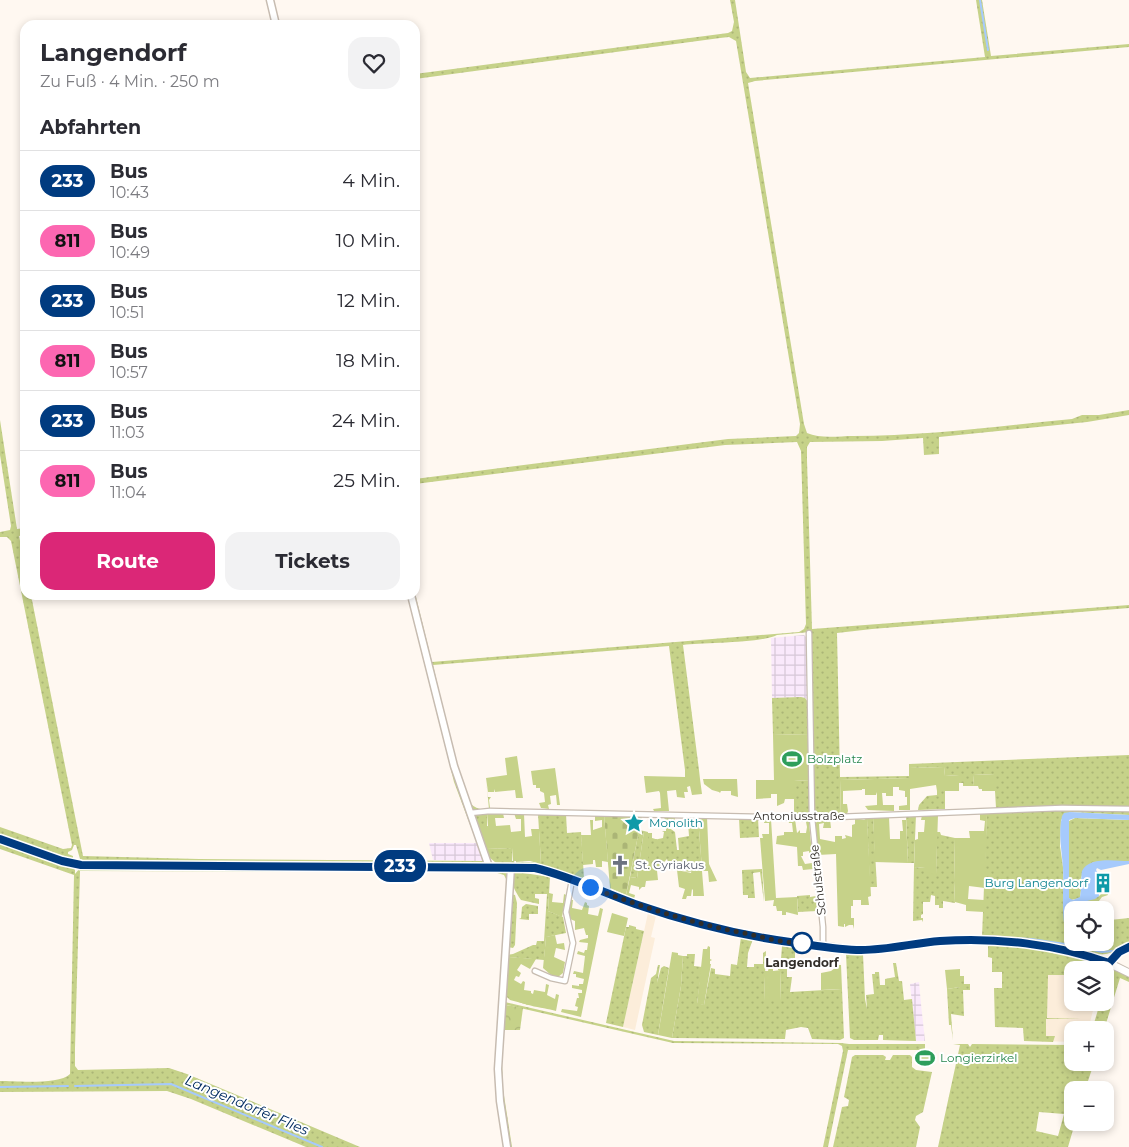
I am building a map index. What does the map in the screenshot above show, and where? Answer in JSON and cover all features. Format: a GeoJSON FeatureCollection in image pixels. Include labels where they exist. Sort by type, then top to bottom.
{"type":"FeatureCollection","features":[{"type":"Feature","properties":{"kind":"main road"},"geometry":{"type":"LineString","coordinates":[[0,839],[62,861],[81,865],[511,867],[539,869],[651,909],[700,924],[776,940],[850,950],[873,950],[954,940],[998,941],[1033,944],[1102,961]]}},
{"type":"Feature","properties":{"kind":"main road"},"geometry":{"type":"LineString","coordinates":[[1114,966],[1129,973]]}},
{"type":"Feature","properties":{"kind":"street"},"geometry":{"type":"LineString","coordinates":[[270,0],[275,20]]}},
{"type":"Feature","properties":{"kind":"street"},"geometry":{"type":"LineString","coordinates":[[412,600],[454,766],[489,867]]}},
{"type":"Feature","properties":{"kind":"street","name":"Schulstraße"},"geometry":{"type":"LineString","coordinates":[[809,634],[812,818],[823,927],[823,946]]}},
{"type":"Feature","properties":{"kind":"street","name":"Antoniusstraße"},"geometry":{"type":"LineString","coordinates":[[470,813],[812,818],[1052,808],[1129,809]]}},
{"type":"Feature","properties":{"kind":"street"},"geometry":{"type":"LineString","coordinates":[[507,1147],[498,1070],[511,867]]}},
{"type":"Feature","properties":{"kind":"street"},"geometry":{"type":"LineString","coordinates":[[536,971],[551,978],[564,981],[573,943],[566,912],[572,880]]}},
{"type":"Feature","properties":{"kind":"street"},"geometry":{"type":"LineString","coordinates":[[1111,961],[1119,952],[1129,947]]}},
{"type":"Feature","properties":{"kind":"shaded area"},"geometry":{"type":"Polygon","coordinates":[[[804,635],[806,637],[808,702],[807,699],[801,697],[772,698],[771,638],[804,635]]]}},
{"type":"Feature","properties":{"kind":"shaded area"},"geometry":{"type":"Polygon","coordinates":[[[429,843],[477,843],[483,861],[433,860],[429,843]]]}},
{"type":"Feature","properties":{"kind":"shaded area"},"geometry":{"type":"Polygon","coordinates":[[[648,913],[656,916],[651,937],[655,938],[635,1030],[623,1027],[648,913]]]}},
{"type":"Feature","properties":{"kind":"shaded area"},"geometry":{"type":"Polygon","coordinates":[[[1043,952],[1074,961],[1064,961],[1064,1011],[1093,1011],[1090,1021],[1064,1021],[1064,1042],[1042,1041],[1043,952]]]}},
{"type":"Feature","properties":{"kind":"shaded area"},"geometry":{"type":"Polygon","coordinates":[[[919,982],[925,1041],[916,1041],[910,984],[919,982]]]}},
{"type":"Feature","properties":{"kind":"green space"},"geometry":{"type":"Polygon","coordinates":[[[730,0],[735,0],[746,72],[750,78],[985,57],[976,0],[982,0],[991,56],[1129,44],[1129,47],[748,83],[807,433],[830,437],[880,436],[1072,419],[1082,415],[1099,415],[1129,410],[1129,415],[1087,422],[939,437],[939,454],[924,455],[923,438],[882,441],[810,442],[807,447],[807,460],[812,629],[1129,605],[1129,608],[837,633],[840,777],[909,776],[909,778],[840,780],[841,815],[818,816],[814,811],[810,632],[777,635],[759,640],[683,645],[699,770],[685,770],[669,646],[433,665],[457,768],[470,803],[484,809],[474,810],[472,809],[455,766],[414,600],[417,600],[432,662],[799,632],[804,629],[806,624],[801,451],[797,442],[725,445],[420,483],[420,478],[728,439],[796,436],[799,433],[800,424],[736,41],[729,37],[720,38],[420,78],[420,73],[728,33],[732,31],[734,22],[730,0]]]}},
{"type":"Feature","properties":{"kind":"green space"},"geometry":{"type":"Polygon","coordinates":[[[0,420],[17,529],[20,529],[20,586],[11,541],[7,537],[0,537],[0,532],[10,530],[11,526],[0,455],[0,420]]]}},
{"type":"Feature","properties":{"kind":"green space"},"geometry":{"type":"Polygon","coordinates":[[[23,600],[32,600],[83,856],[199,859],[483,861],[479,849],[482,850],[484,860],[482,863],[86,861],[80,859],[76,845],[74,845],[72,850],[68,852],[73,858],[68,860],[0,836],[0,827],[63,849],[71,848],[72,845],[23,600]]]}},
{"type":"Feature","properties":{"kind":"green space"},"geometry":{"type":"Polygon","coordinates":[[[408,600],[411,600],[448,752],[479,844],[478,846],[454,782],[408,600]]]}},
{"type":"Feature","properties":{"kind":"green space"},"geometry":{"type":"Polygon","coordinates":[[[772,698],[805,698],[808,702],[809,734],[773,735],[772,698]]]}},
{"type":"Feature","properties":{"kind":"green space","name":"Bolzplatz"},"geometry":{"type":"Polygon","coordinates":[[[809,734],[810,780],[794,781],[794,799],[785,799],[784,803],[777,806],[777,794],[771,794],[771,798],[756,799],[756,780],[774,780],[773,735],[809,734]]]}},
{"type":"Feature","properties":{"kind":"green space"},"geometry":{"type":"Polygon","coordinates":[[[1129,755],[1129,808],[1074,806],[996,808],[994,774],[973,775],[974,786],[963,786],[963,783],[959,783],[959,775],[945,776],[944,767],[909,768],[909,764],[1129,755]]]}},
{"type":"Feature","properties":{"kind":"green space"},"geometry":{"type":"Polygon","coordinates":[[[517,756],[523,798],[516,798],[515,790],[495,792],[495,789],[494,792],[488,792],[486,778],[507,775],[505,758],[517,756]]]}},
{"type":"Feature","properties":{"kind":"green space"},"geometry":{"type":"Polygon","coordinates":[[[944,767],[945,776],[959,775],[959,791],[937,791],[936,785],[910,789],[910,810],[899,810],[899,806],[907,805],[907,797],[905,797],[905,791],[899,790],[899,787],[893,787],[893,796],[886,796],[886,793],[882,793],[883,805],[894,805],[894,811],[868,810],[865,806],[877,805],[877,792],[876,795],[865,795],[865,789],[843,791],[843,804],[847,804],[848,811],[847,814],[841,814],[840,780],[909,778],[909,768],[944,767]]]}},
{"type":"Feature","properties":{"kind":"green space"},"geometry":{"type":"Polygon","coordinates":[[[555,768],[560,805],[557,805],[556,795],[550,796],[551,804],[548,805],[549,809],[541,808],[539,803],[545,802],[544,793],[540,791],[540,788],[536,788],[536,785],[533,785],[531,771],[555,768]]]}},
{"type":"Feature","properties":{"kind":"green space"},"geometry":{"type":"Polygon","coordinates":[[[685,770],[699,770],[702,794],[692,795],[690,786],[687,787],[688,792],[684,792],[685,798],[677,797],[676,790],[667,791],[669,811],[654,811],[653,809],[661,808],[660,793],[659,791],[646,793],[644,776],[685,777],[685,770]]]}},
{"type":"Feature","properties":{"kind":"green space"},"geometry":{"type":"Polygon","coordinates":[[[995,774],[995,791],[982,791],[978,786],[974,786],[973,775],[995,774]]]}},
{"type":"Feature","properties":{"kind":"green space"},"geometry":{"type":"Polygon","coordinates":[[[486,778],[488,797],[491,797],[489,809],[486,778]]]}},
{"type":"Feature","properties":{"kind":"green space"},"geometry":{"type":"Polygon","coordinates":[[[703,779],[737,779],[738,797],[731,795],[731,791],[721,791],[720,793],[712,790],[704,784],[703,779]]]}},
{"type":"Feature","properties":{"kind":"green space"},"geometry":{"type":"Polygon","coordinates":[[[810,780],[810,812],[809,814],[794,814],[794,781],[810,780]]]}},
{"type":"Feature","properties":{"kind":"green space"},"geometry":{"type":"Polygon","coordinates":[[[945,790],[945,809],[918,810],[919,805],[927,796],[937,795],[937,791],[945,790]]]}},
{"type":"Feature","properties":{"kind":"green space"},"geometry":{"type":"Polygon","coordinates":[[[1062,809],[1129,810],[1129,815],[1070,812],[1061,820],[1060,846],[1063,867],[1064,916],[1064,944],[1062,946],[1035,940],[982,937],[987,812],[1062,809]]]}},
{"type":"Feature","properties":{"kind":"green space"},"geometry":{"type":"Polygon","coordinates":[[[487,813],[487,849],[512,848],[512,861],[515,864],[496,863],[489,857],[474,817],[476,814],[487,813]]]}},
{"type":"Feature","properties":{"kind":"green space"},"geometry":{"type":"Polygon","coordinates":[[[487,813],[503,813],[504,818],[495,818],[496,826],[510,825],[511,832],[521,831],[521,819],[516,819],[514,813],[524,814],[525,837],[532,836],[531,829],[539,829],[541,864],[530,861],[513,861],[512,848],[487,849],[479,827],[488,826],[487,813]]]}},
{"type":"Feature","properties":{"kind":"green space"},"geometry":{"type":"Polygon","coordinates":[[[538,814],[566,814],[567,833],[581,832],[583,881],[542,867],[516,864],[516,861],[541,863],[538,814]]]}},
{"type":"Feature","properties":{"kind":"green space"},"geometry":{"type":"Polygon","coordinates":[[[980,814],[987,814],[985,888],[969,886],[968,899],[984,900],[984,912],[966,911],[966,905],[955,902],[954,881],[955,838],[970,838],[969,831],[984,831],[985,821],[980,820],[980,814]]]}},
{"type":"Feature","properties":{"kind":"green space"},"geometry":{"type":"Polygon","coordinates":[[[595,815],[604,815],[608,862],[602,861],[602,867],[596,867],[595,860],[593,860],[593,864],[583,865],[581,835],[591,835],[590,820],[593,820],[593,830],[602,827],[602,820],[595,821],[595,815]]]}},
{"type":"Feature","properties":{"kind":"green space"},"geometry":{"type":"Polygon","coordinates":[[[604,815],[642,816],[626,895],[610,888],[604,815]]]}},
{"type":"Feature","properties":{"kind":"green space"},"geometry":{"type":"Polygon","coordinates":[[[916,815],[914,863],[908,863],[906,816],[916,815]]]}},
{"type":"Feature","properties":{"kind":"green space"},"geometry":{"type":"Polygon","coordinates":[[[922,815],[938,815],[936,875],[925,872],[925,868],[914,867],[915,840],[918,839],[918,832],[924,832],[925,820],[921,820],[922,815]]]}},
{"type":"Feature","properties":{"kind":"green space"},"geometry":{"type":"Polygon","coordinates":[[[663,816],[675,817],[675,824],[667,820],[668,827],[675,832],[677,850],[679,850],[678,838],[689,836],[688,823],[690,817],[698,817],[702,869],[689,872],[671,870],[667,859],[662,864],[664,868],[657,870],[648,864],[648,833],[652,833],[652,838],[663,838],[664,832],[662,831],[666,831],[666,821],[663,816]]]}},
{"type":"Feature","properties":{"kind":"green space"},"geometry":{"type":"Polygon","coordinates":[[[698,817],[707,817],[709,864],[717,881],[709,882],[708,871],[702,871],[704,896],[693,896],[692,889],[691,896],[682,899],[685,889],[679,887],[677,870],[691,873],[692,869],[702,869],[698,817]]]}},
{"type":"Feature","properties":{"kind":"green space"},"geometry":{"type":"Polygon","coordinates":[[[873,817],[877,887],[870,887],[867,819],[857,820],[855,818],[873,817]]]}},
{"type":"Feature","properties":{"kind":"green space"},"geometry":{"type":"Polygon","coordinates":[[[873,817],[889,817],[890,839],[900,839],[900,831],[903,831],[902,820],[906,820],[908,863],[875,862],[873,817]]]}},
{"type":"Feature","properties":{"kind":"green space"},"geometry":{"type":"Polygon","coordinates":[[[739,818],[758,818],[759,837],[740,838],[739,818]]]}},
{"type":"Feature","properties":{"kind":"green space"},"geometry":{"type":"Polygon","coordinates":[[[765,818],[771,819],[776,898],[797,897],[798,915],[786,912],[786,915],[782,915],[782,911],[777,911],[776,906],[773,906],[774,900],[765,901],[760,838],[763,838],[762,834],[769,834],[769,823],[764,823],[765,818]]]}},
{"type":"Feature","properties":{"kind":"green space"},"geometry":{"type":"Polygon","coordinates":[[[867,818],[871,896],[868,897],[869,905],[861,905],[861,900],[853,900],[851,918],[854,918],[854,929],[853,925],[845,927],[844,924],[844,927],[838,926],[836,854],[818,855],[815,824],[819,819],[830,819],[831,828],[823,828],[824,823],[819,824],[820,839],[835,842],[835,836],[842,836],[842,839],[846,838],[845,835],[852,837],[852,825],[855,824],[855,819],[864,820],[867,818]]]}},
{"type":"Feature","properties":{"kind":"green space"},"geometry":{"type":"Polygon","coordinates":[[[1075,818],[1129,820],[1129,861],[1093,862],[1082,875],[1078,887],[1081,890],[1080,898],[1071,900],[1069,898],[1068,825],[1069,821],[1075,818]]]}},
{"type":"Feature","properties":{"kind":"green space"},"geometry":{"type":"Polygon","coordinates":[[[788,819],[795,819],[797,833],[800,830],[800,833],[806,833],[806,822],[803,822],[802,819],[806,819],[809,822],[812,854],[809,855],[809,851],[803,852],[803,856],[801,856],[805,864],[812,863],[813,869],[803,870],[802,866],[798,866],[797,847],[776,844],[777,836],[784,835],[784,832],[793,832],[792,823],[789,823],[788,819]]]}},
{"type":"Feature","properties":{"kind":"green space"},"geometry":{"type":"Polygon","coordinates":[[[639,830],[644,831],[637,878],[630,877],[639,830]]]}},
{"type":"Feature","properties":{"kind":"green space"},"geometry":{"type":"Polygon","coordinates":[[[644,831],[648,832],[648,864],[656,861],[658,880],[646,881],[645,887],[639,890],[639,887],[631,885],[629,893],[635,895],[634,899],[626,895],[630,877],[637,878],[644,831]]]}},
{"type":"Feature","properties":{"kind":"green space"},"geometry":{"type":"Polygon","coordinates":[[[937,832],[940,832],[941,835],[955,838],[955,903],[943,901],[943,908],[939,908],[939,905],[935,905],[935,896],[931,895],[930,902],[923,902],[921,918],[923,918],[923,922],[922,920],[913,921],[914,867],[925,868],[936,874],[937,832]]]}},
{"type":"Feature","properties":{"kind":"green space"},"geometry":{"type":"Polygon","coordinates":[[[0,843],[73,867],[75,874],[80,868],[505,871],[508,875],[496,1062],[506,1147],[504,1147],[495,1077],[507,881],[504,875],[494,872],[80,871],[75,1048],[75,1066],[78,1070],[169,1068],[360,1147],[306,1147],[191,1099],[167,1091],[0,1092],[0,1081],[57,1080],[70,1074],[74,875],[0,849],[0,843]]]}},
{"type":"Feature","properties":{"kind":"green space"},"geometry":{"type":"Polygon","coordinates":[[[762,869],[764,902],[760,872],[753,873],[755,898],[748,898],[748,895],[743,895],[742,870],[762,869]]]}},
{"type":"Feature","properties":{"kind":"green space"},"geometry":{"type":"Polygon","coordinates":[[[515,871],[550,877],[548,911],[563,917],[566,933],[546,937],[544,960],[509,957],[506,992],[529,1005],[510,1000],[505,995],[506,955],[536,945],[537,941],[544,941],[547,894],[535,894],[535,898],[539,899],[539,904],[521,900],[513,883],[515,871]]]}},
{"type":"Feature","properties":{"kind":"green space"},"geometry":{"type":"Polygon","coordinates":[[[1107,892],[1108,895],[1102,897],[1099,901],[1083,901],[1107,892]]]}},
{"type":"Feature","properties":{"kind":"green space"},"geometry":{"type":"Polygon","coordinates":[[[549,893],[553,894],[552,902],[563,903],[564,894],[566,895],[562,917],[548,911],[549,893]]]}},
{"type":"Feature","properties":{"kind":"green space"},"geometry":{"type":"Polygon","coordinates":[[[511,894],[515,895],[517,903],[515,945],[513,948],[508,947],[511,894]]]}},
{"type":"Feature","properties":{"kind":"green space"},"geometry":{"type":"Polygon","coordinates":[[[810,895],[810,897],[816,896],[817,911],[798,912],[797,896],[810,895]]]}},
{"type":"Feature","properties":{"kind":"green space"},"geometry":{"type":"Polygon","coordinates":[[[571,900],[573,900],[572,908],[582,910],[585,902],[587,903],[589,906],[588,914],[598,916],[600,908],[603,909],[581,1017],[561,1012],[562,1009],[577,1011],[578,1007],[575,1006],[577,998],[579,998],[578,993],[582,993],[582,990],[572,988],[572,985],[579,986],[579,984],[583,984],[584,979],[573,974],[574,971],[583,973],[585,956],[577,954],[578,951],[584,953],[587,950],[588,943],[579,942],[588,938],[588,935],[586,935],[584,928],[575,930],[575,921],[570,919],[568,912],[571,900]]]}},
{"type":"Feature","properties":{"kind":"green space"},"geometry":{"type":"Polygon","coordinates":[[[526,904],[538,906],[538,914],[529,914],[529,920],[519,919],[521,918],[522,907],[526,904]]]}},
{"type":"Feature","properties":{"kind":"green space"},"geometry":{"type":"Polygon","coordinates":[[[612,913],[628,918],[624,936],[607,932],[612,913]]]}},
{"type":"Feature","properties":{"kind":"green space"},"geometry":{"type":"Polygon","coordinates":[[[1129,918],[1129,945],[1114,952],[1105,954],[1084,951],[1114,951],[1114,920],[1129,918]]]}},
{"type":"Feature","properties":{"kind":"green space"},"geometry":{"type":"Polygon","coordinates":[[[629,925],[644,931],[623,1027],[606,1023],[626,927],[629,927],[629,925]]]}},
{"type":"Feature","properties":{"kind":"green space"},"geometry":{"type":"Polygon","coordinates":[[[555,935],[557,944],[564,943],[565,950],[556,948],[554,957],[565,962],[563,973],[558,977],[552,976],[543,968],[546,937],[555,935]]]}},
{"type":"Feature","properties":{"kind":"green space"},"geometry":{"type":"Polygon","coordinates":[[[741,937],[753,939],[748,953],[747,967],[754,967],[754,964],[763,964],[763,953],[766,951],[764,1001],[780,1001],[781,971],[778,970],[782,946],[792,946],[795,948],[795,961],[787,961],[787,977],[792,977],[790,992],[842,989],[844,1038],[840,1040],[812,1039],[808,1028],[801,1027],[786,1030],[785,1039],[672,1038],[681,986],[683,956],[695,954],[694,966],[702,967],[697,1003],[704,1005],[711,968],[715,969],[715,974],[730,976],[731,964],[737,965],[741,937]]]}},
{"type":"Feature","properties":{"kind":"green space"},"geometry":{"type":"Polygon","coordinates":[[[988,944],[1045,949],[1091,961],[1064,961],[1064,975],[1048,975],[1047,1018],[1081,1019],[1046,1019],[1046,1036],[1055,1036],[1053,1042],[1024,1041],[1023,1028],[995,1027],[994,988],[1002,988],[1002,972],[992,972],[992,958],[988,957],[988,944]]]}},
{"type":"Feature","properties":{"kind":"green space"},"geometry":{"type":"Polygon","coordinates":[[[708,946],[710,947],[710,959],[712,960],[710,961],[704,1005],[697,1004],[703,949],[707,949],[708,946]]]}},
{"type":"Feature","properties":{"kind":"green space"},"geometry":{"type":"Polygon","coordinates":[[[672,952],[683,956],[681,986],[672,1038],[658,1035],[672,952]]]}},
{"type":"Feature","properties":{"kind":"green space"},"geometry":{"type":"Polygon","coordinates":[[[846,954],[863,954],[867,1009],[866,995],[874,994],[872,974],[879,972],[880,985],[885,985],[885,979],[895,977],[893,963],[896,963],[899,981],[902,981],[904,1000],[912,999],[916,1041],[883,1040],[883,1035],[879,1035],[878,1040],[854,1040],[850,1038],[846,954]]]}},
{"type":"Feature","properties":{"kind":"green space"},"geometry":{"type":"Polygon","coordinates":[[[509,957],[536,959],[530,969],[521,964],[517,970],[521,973],[514,980],[521,984],[523,981],[525,982],[524,990],[531,991],[533,994],[534,990],[545,992],[546,984],[549,985],[547,995],[555,999],[556,994],[559,995],[556,1011],[522,1003],[510,997],[506,992],[509,957]]]}},
{"type":"Feature","properties":{"kind":"green space"},"geometry":{"type":"Polygon","coordinates":[[[658,965],[660,965],[657,983],[661,968],[664,966],[669,968],[658,1035],[644,1032],[642,1025],[651,978],[656,974],[658,965]]]}},
{"type":"Feature","properties":{"kind":"green space"},"geometry":{"type":"Polygon","coordinates":[[[841,965],[842,989],[821,990],[821,973],[831,971],[841,965]]]}},
{"type":"Feature","properties":{"kind":"green space"},"geometry":{"type":"Polygon","coordinates":[[[769,967],[773,967],[773,971],[781,970],[780,1001],[764,1001],[765,971],[768,971],[769,967]]]}},
{"type":"Feature","properties":{"kind":"green space"},"geometry":{"type":"Polygon","coordinates":[[[960,969],[960,987],[947,989],[945,970],[960,969]]]}},
{"type":"Feature","properties":{"kind":"green space"},"geometry":{"type":"Polygon","coordinates":[[[1114,970],[1129,976],[1129,982],[1120,978],[1114,998],[1114,970]]]}},
{"type":"Feature","properties":{"kind":"green space"},"geometry":{"type":"Polygon","coordinates":[[[960,976],[964,976],[964,984],[970,984],[970,990],[963,990],[964,1016],[951,1014],[953,1041],[951,1025],[949,1025],[947,989],[960,987],[960,976]]]}},
{"type":"Feature","properties":{"kind":"green space"},"geometry":{"type":"Polygon","coordinates":[[[505,1002],[674,1041],[925,1044],[925,1050],[848,1050],[828,1147],[823,1147],[843,1051],[842,1046],[838,1044],[673,1043],[507,1005],[505,1006],[502,1063],[503,1089],[512,1147],[509,1147],[499,1080],[502,1006],[505,1002]]]}},
{"type":"Feature","properties":{"kind":"green space"},"geometry":{"type":"Polygon","coordinates":[[[506,1005],[523,1008],[520,1030],[504,1030],[506,1005]]]}},
{"type":"Feature","properties":{"kind":"green space"},"geometry":{"type":"Polygon","coordinates":[[[1098,1011],[1110,1011],[1107,1021],[1095,1021],[1098,1011]]]}},
{"type":"Feature","properties":{"kind":"green space"},"geometry":{"type":"Polygon","coordinates":[[[953,1044],[968,1044],[970,1047],[972,1044],[1064,1045],[1064,1071],[1091,1071],[1088,1081],[1064,1081],[1064,1114],[1064,1131],[1073,1131],[1068,1147],[938,1147],[960,1045],[953,1044]],[[1039,1112],[1036,1131],[1058,1136],[1064,1114],[1039,1112]]]}},
{"type":"Feature","properties":{"kind":"green space","name":"Longierzirkel"},"geometry":{"type":"Polygon","coordinates":[[[922,1050],[928,1050],[932,1057],[928,1064],[922,1064],[918,1060],[918,1054],[922,1050]]]}},
{"type":"Feature","properties":{"kind":"green space"},"geometry":{"type":"Polygon","coordinates":[[[855,1055],[883,1055],[886,1057],[885,1060],[890,1060],[893,1055],[910,1055],[912,1057],[912,1067],[916,1070],[932,1072],[923,1112],[916,1116],[915,1120],[920,1127],[916,1147],[833,1147],[842,1107],[848,1106],[849,1100],[844,1097],[852,1057],[855,1055]]]}},
{"type":"Feature","properties":{"kind":"water"},"geometry":{"type":"Polygon","coordinates":[[[1064,813],[1129,815],[1129,820],[1075,818],[1069,820],[1069,898],[1073,900],[1080,897],[1081,890],[1077,884],[1081,879],[1085,866],[1090,863],[1110,860],[1129,861],[1129,864],[1101,870],[1097,868],[1099,896],[1087,901],[1064,901],[1064,918],[1060,829],[1064,813]]]}},
{"type":"Feature","properties":{"kind":"waterway"},"geometry":{"type":"LineString","coordinates":[[980,0],[988,50]]}},
{"type":"Feature","properties":{"kind":"waterway"},"geometry":{"type":"LineString","coordinates":[[1010,938],[1064,944]]}},
{"type":"Feature","properties":{"kind":"waterway"},"geometry":{"type":"LineString","coordinates":[[1098,951],[1112,951]]}},
{"type":"Feature","properties":{"kind":"waterway","name":"Langendorfer Flies"},"geometry":{"type":"LineString","coordinates":[[75,1086],[171,1084],[322,1147]]}},
{"type":"Feature","properties":{"kind":"waterway","name":"Langendorfer Flies"},"geometry":{"type":"LineString","coordinates":[[0,1087],[68,1086]]}},
{"type":"Feature","properties":{"kind":"bus line","name":"233"},"geometry":{"type":"LineString","coordinates":[[0,839],[62,861],[81,865],[535,868],[651,909],[700,924],[776,940],[850,950],[873,950],[954,940],[998,941],[1033,944],[1092,957],[1109,963],[1119,952],[1129,947]]}},
{"type":"Feature","properties":{"kind":"place","name":"Bolzplatz"},"geometry":{"type":"Point","coordinates":[792,759]}},
{"type":"Feature","properties":{"kind":"place","name":"Monolith"},"geometry":{"type":"Point","coordinates":[634,823]}},
{"type":"Feature","properties":{"kind":"place","name":"St. Cyriakus"},"geometry":{"type":"Point","coordinates":[620,865]}},
{"type":"Feature","properties":{"kind":"place","name":"Burg Langendorf"},"geometry":{"type":"Point","coordinates":[1103,883]}},
{"type":"Feature","properties":{"kind":"place","name":"Langendorf"},"geometry":{"type":"Point","coordinates":[802,943]}},
{"type":"Feature","properties":{"kind":"place","name":"Longierzirkel"},"geometry":{"type":"Point","coordinates":[925,1058]}},
{"type":"Feature","properties":{"kind":"route"},"geometry":{"type":"LineString","coordinates":[[590,887],[700,924],[776,940],[802,943]]}}]}
